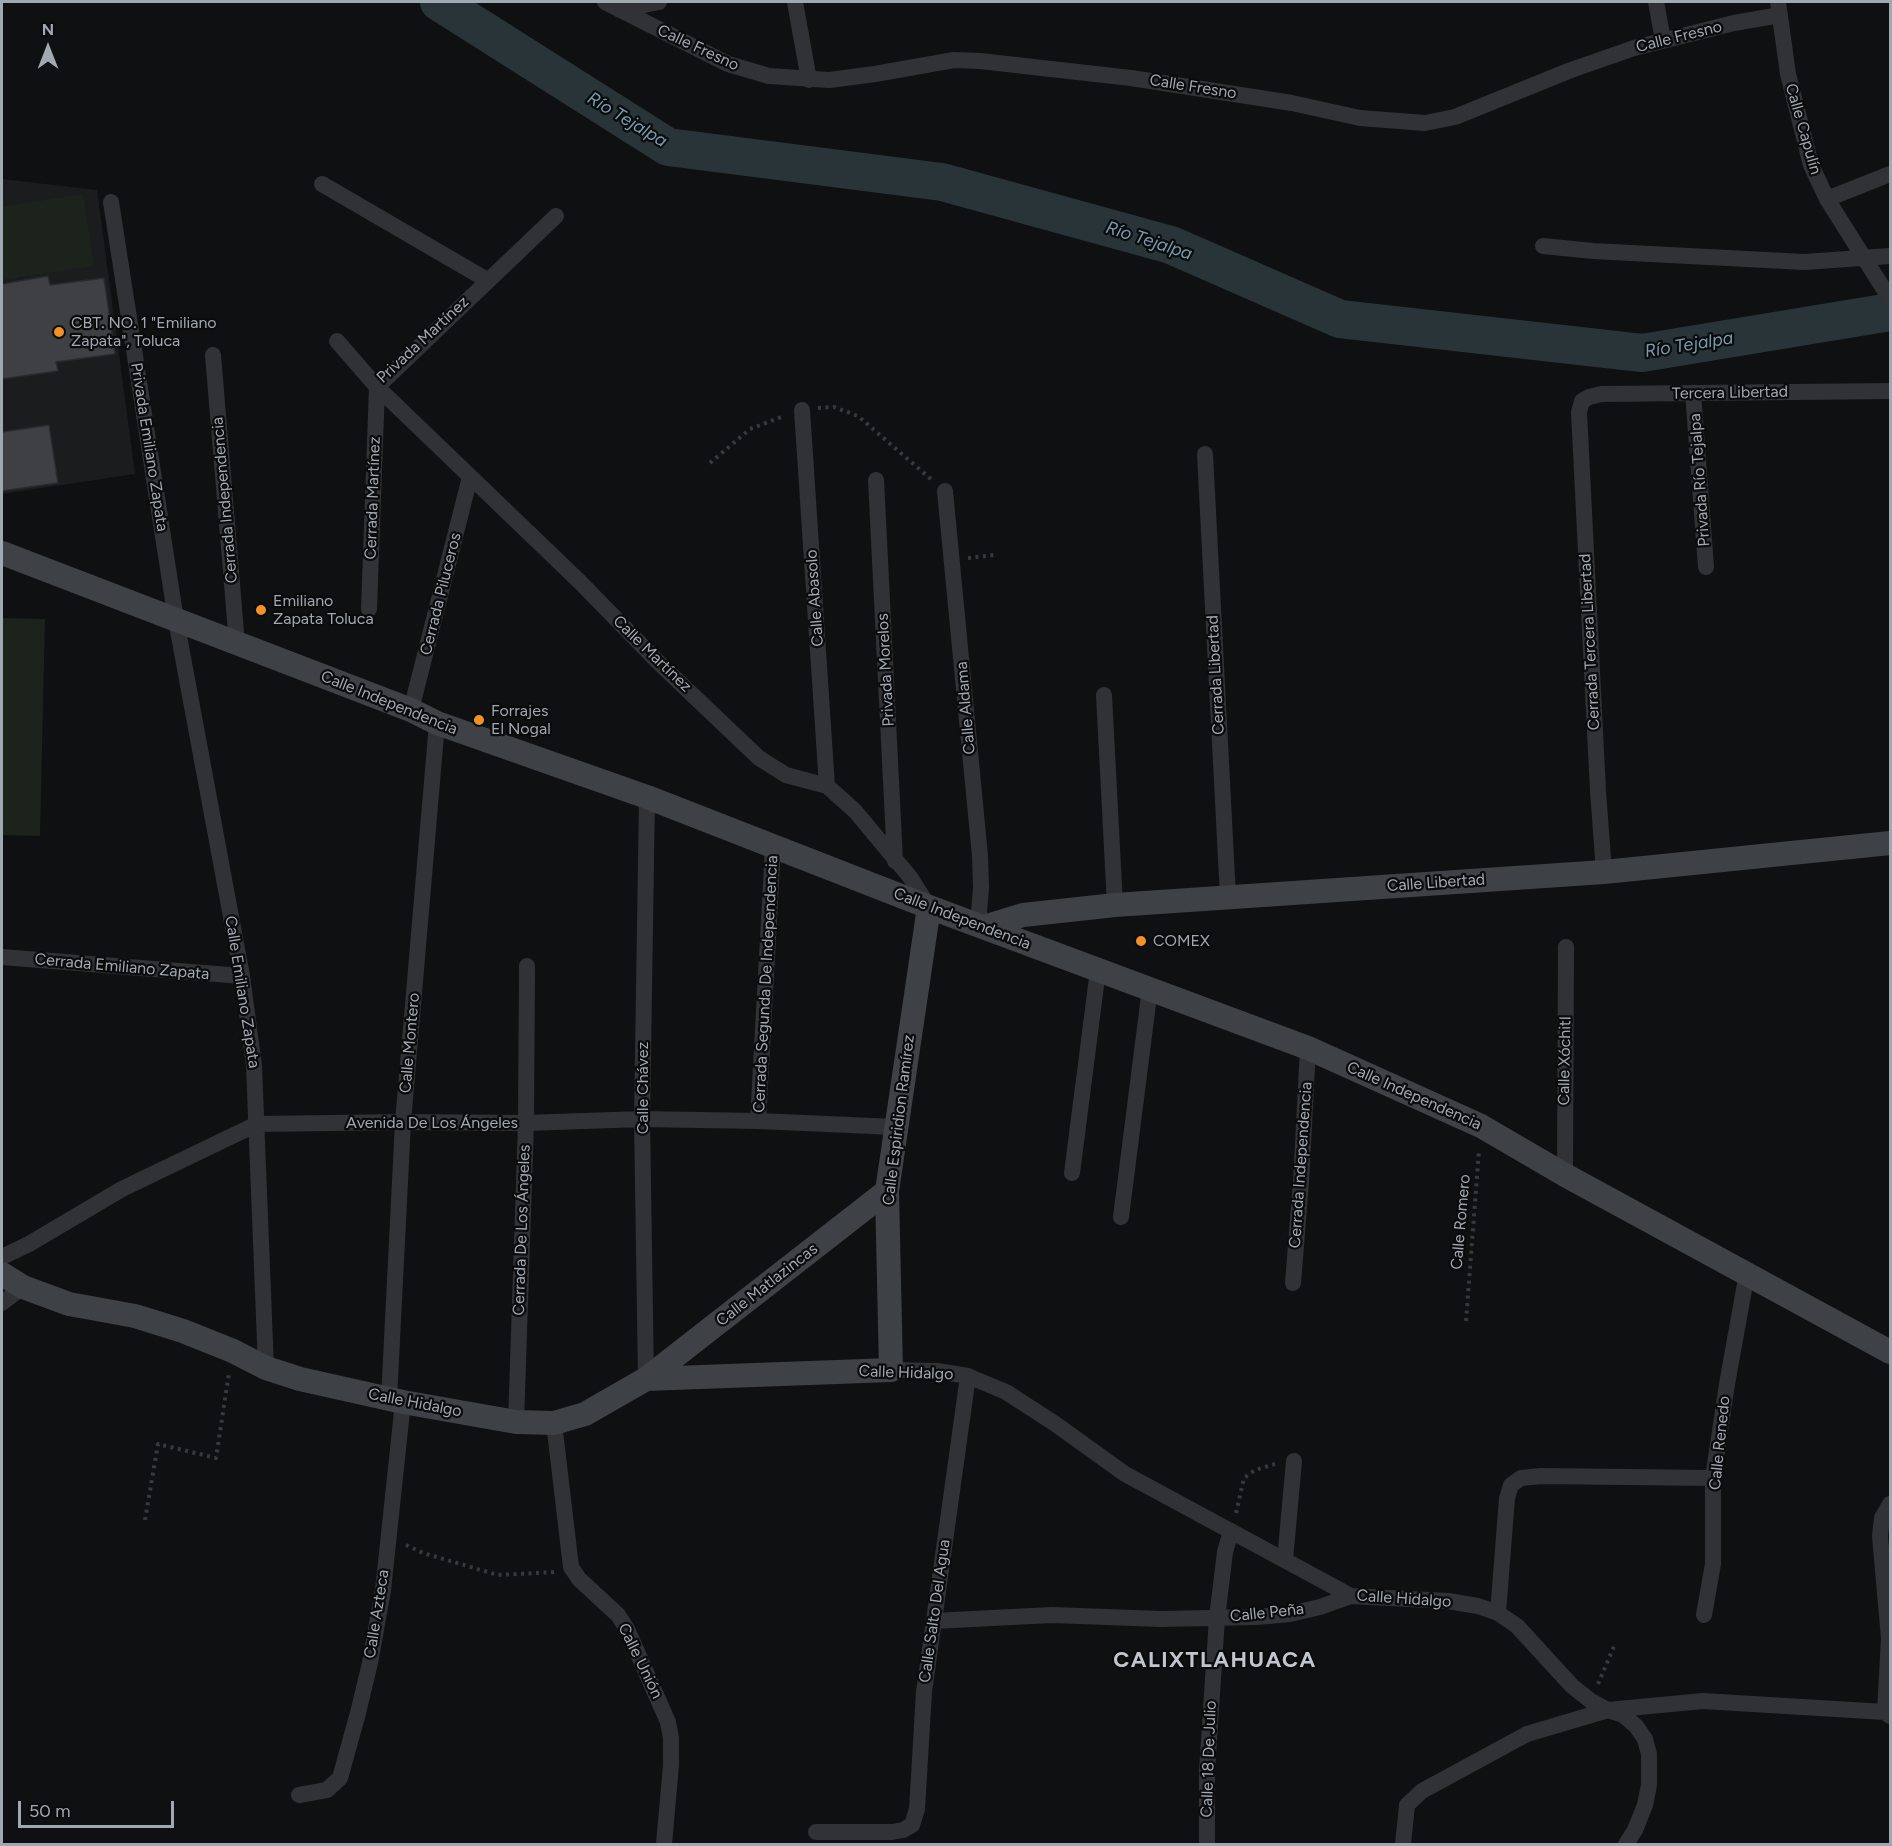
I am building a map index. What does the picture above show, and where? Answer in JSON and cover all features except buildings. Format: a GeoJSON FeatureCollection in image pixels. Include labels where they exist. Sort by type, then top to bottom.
{"type":"FeatureCollection","features":[{"type":"Feature","properties":{"kind":"main road","name":"Calle Independencia"},"geometry":{"type":"LineString","coordinates":[[2,553],[411,710],[437,723],[646,797],[981,927],[1308,1048],[1481,1126],[1565,1175],[1890,1352]]}},
{"type":"Feature","properties":{"kind":"main road","name":"Calle Libertad"},"geometry":{"type":"LineString","coordinates":[[981,927],[1023,915],[1115,905],[1604,872],[1890,843]]}},
{"type":"Feature","properties":{"kind":"main road","name":"Calle Espiridion Ramírez"},"geometry":{"type":"LineString","coordinates":[[891,1370],[887,1191],[929,907]]}},
{"type":"Feature","properties":{"kind":"main road","name":"Calle Matlazincas"},"geometry":{"type":"LineString","coordinates":[[646,1379],[887,1191]]}},
{"type":"Feature","properties":{"kind":"main road","name":"Calle Hidalgo"},"geometry":{"type":"LineString","coordinates":[[2,1274],[23,1287],[69,1304],[135,1316],[183,1331],[233,1351],[266,1368],[300,1379],[396,1400],[516,1422],[554,1424],[585,1414],[646,1379],[891,1370]]}},
{"type":"Feature","properties":{"kind":"street"},"geometry":{"type":"LineString","coordinates":[[612,6],[659,2]]}},
{"type":"Feature","properties":{"kind":"street"},"geometry":{"type":"LineString","coordinates":[[795,2],[809,80]]}},
{"type":"Feature","properties":{"kind":"street"},"geometry":{"type":"LineString","coordinates":[[1656,2],[1663,40]]}},
{"type":"Feature","properties":{"kind":"street","name":"Calle Fresno"},"geometry":{"type":"LineString","coordinates":[[612,6],[739,68],[769,76],[809,80],[860,76],[954,60],[980,61],[1131,78],[1292,103],[1360,118],[1425,123],[1455,117],[1571,70],[1663,40],[1779,8]]}},
{"type":"Feature","properties":{"kind":"street","name":"Calle Capulín"},"geometry":{"type":"LineString","coordinates":[[1779,8],[1788,74],[1798,121],[1811,165],[1827,199],[1890,299]]}},
{"type":"Feature","properties":{"kind":"street"},"geometry":{"type":"LineString","coordinates":[[1827,199],[1890,174]]}},
{"type":"Feature","properties":{"kind":"street","name":"Privada Martínez"},"geometry":{"type":"LineString","coordinates":[[322,184],[487,280]]}},
{"type":"Feature","properties":{"kind":"street","name":"Privada Emiliano Zapata"},"geometry":{"type":"LineString","coordinates":[[111,202],[176,620]]}},
{"type":"Feature","properties":{"kind":"street","name":"Privada Martínez"},"geometry":{"type":"LineString","coordinates":[[337,341],[377,387],[556,216]]}},
{"type":"Feature","properties":{"kind":"street"},"geometry":{"type":"LineString","coordinates":[[1543,246],[1593,252],[1804,262],[1890,256]]}},
{"type":"Feature","properties":{"kind":"street","name":"Cerrada Independencia"},"geometry":{"type":"LineString","coordinates":[[213,356],[237,644]]}},
{"type":"Feature","properties":{"kind":"street","name":"Calle Martínez"},"geometry":{"type":"LineString","coordinates":[[377,387],[759,758],[786,775],[827,786],[855,811],[910,877],[929,907]]}},
{"type":"Feature","properties":{"kind":"street","name":"Cerrada Martínez"},"geometry":{"type":"LineString","coordinates":[[369,609],[377,387]]}},
{"type":"Feature","properties":{"kind":"street","name":"Tercera Libertad"},"geometry":{"type":"LineString","coordinates":[[1579,412],[1582,401],[1601,394],[1890,390]]}},
{"type":"Feature","properties":{"kind":"street","name":"Privada Río Tejalpa"},"geometry":{"type":"LineString","coordinates":[[1694,393],[1706,567]]}},
{"type":"Feature","properties":{"kind":"street","name":"Calle Abasolo"},"geometry":{"type":"LineString","coordinates":[[802,410],[827,786]]}},
{"type":"Feature","properties":{"kind":"street","name":"Cerrada Tercera Libertad"},"geometry":{"type":"LineString","coordinates":[[1579,412],[1604,872]]}},
{"type":"Feature","properties":{"kind":"street","name":"Cerrada Libertad"},"geometry":{"type":"LineString","coordinates":[[1205,454],[1228,897]]}},
{"type":"Feature","properties":{"kind":"street","name":"Cerrada Piluceros"},"geometry":{"type":"LineString","coordinates":[[411,710],[470,477]]}},
{"type":"Feature","properties":{"kind":"street","name":"Privada Morelos"},"geometry":{"type":"LineString","coordinates":[[876,480],[895,861]]}},
{"type":"Feature","properties":{"kind":"street","name":"Calle Aldama"},"geometry":{"type":"LineString","coordinates":[[945,491],[980,856],[981,927]]}},
{"type":"Feature","properties":{"kind":"street","name":"Calle Emiliano Zapata"},"geometry":{"type":"LineString","coordinates":[[176,620],[243,976],[254,1065],[266,1368]]}},
{"type":"Feature","properties":{"kind":"street"},"geometry":{"type":"LineString","coordinates":[[1104,695],[1115,905]]}},
{"type":"Feature","properties":{"kind":"street","name":"Calle Montero"},"geometry":{"type":"LineString","coordinates":[[396,1400],[403,1122],[437,723]]}},
{"type":"Feature","properties":{"kind":"street","name":"Calle Chávez"},"geometry":{"type":"LineString","coordinates":[[646,797],[642,1119],[646,1379]]}},
{"type":"Feature","properties":{"kind":"street","name":"Cerrada Segunda De Independencia"},"geometry":{"type":"LineString","coordinates":[[758,1121],[773,847]]}},
{"type":"Feature","properties":{"kind":"street","name":"Calle Xóchitl"},"geometry":{"type":"LineString","coordinates":[[1565,1175],[1566,947]]}},
{"type":"Feature","properties":{"kind":"street","name":"Cerrada Emiliano Zapata"},"geometry":{"type":"LineString","coordinates":[[2,957],[243,976]]}},
{"type":"Feature","properties":{"kind":"street","name":"Cerrada De Los Ángeles"},"geometry":{"type":"LineString","coordinates":[[516,1422],[526,1123],[527,966]]}},
{"type":"Feature","properties":{"kind":"street"},"geometry":{"type":"LineString","coordinates":[[1072,1173],[1098,970]]}},
{"type":"Feature","properties":{"kind":"street"},"geometry":{"type":"LineString","coordinates":[[1122,1216],[1150,988]]}},
{"type":"Feature","properties":{"kind":"street","name":"Cerrada Independencia"},"geometry":{"type":"LineString","coordinates":[[1293,1282],[1308,1048]]}},
{"type":"Feature","properties":{"kind":"street","name":"Avenida De Los Ángeles"},"geometry":{"type":"LineString","coordinates":[[2,1257],[29,1244],[122,1189],[257,1124],[526,1123],[642,1119],[895,1127]]}},
{"type":"Feature","properties":{"kind":"street","name":"Calle Renedo"},"geometry":{"type":"LineString","coordinates":[[1704,1615],[1713,1564],[1713,1478],[1747,1273]]}},
{"type":"Feature","properties":{"kind":"street"},"geometry":{"type":"LineString","coordinates":[[2,1303],[23,1287]]}},
{"type":"Feature","properties":{"kind":"street","name":"Calle Hidalgo"},"geometry":{"type":"LineString","coordinates":[[891,1370],[936,1371],[968,1376],[1006,1392],[1125,1474],[1351,1596],[1448,1601],[1478,1606],[1498,1613],[1517,1626],[1572,1686],[1590,1701],[1623,1715],[1636,1726],[1645,1739],[1649,1755],[1645,1805],[1626,1845]]}},
{"type":"Feature","properties":{"kind":"street","name":"Calle Salto Del Agua"},"geometry":{"type":"LineString","coordinates":[[816,1832],[892,1832],[912,1825],[917,1809],[924,1692],[968,1376]]}},
{"type":"Feature","properties":{"kind":"street","name":"Calle Azteca"},"geometry":{"type":"LineString","coordinates":[[298,1795],[327,1790],[340,1778],[370,1663],[389,1537],[396,1400]]}},
{"type":"Feature","properties":{"kind":"street"},"geometry":{"type":"LineString","coordinates":[[554,1424],[571,1567]]}},
{"type":"Feature","properties":{"kind":"street"},"geometry":{"type":"LineString","coordinates":[[1286,1560],[1294,1461]]}},
{"type":"Feature","properties":{"kind":"street"},"geometry":{"type":"LineString","coordinates":[[1498,1613],[1507,1498],[1511,1485],[1521,1478],[1541,1476],[1713,1478]]}},
{"type":"Feature","properties":{"kind":"street"},"geometry":{"type":"LineString","coordinates":[[1403,1845],[1407,1805],[1422,1791],[1527,1734],[1608,1710],[1703,1701],[1888,1714],[1889,1638],[1880,1536],[1882,1518],[1890,1504]]}},
{"type":"Feature","properties":{"kind":"street","name":"Calle 18 De Julio"},"geometry":{"type":"LineString","coordinates":[[1207,1845],[1207,1771],[1217,1618],[1223,1560],[1231,1531]]}},
{"type":"Feature","properties":{"kind":"street","name":"Calle Unión"},"geometry":{"type":"LineString","coordinates":[[571,1567],[579,1579],[618,1615],[627,1629],[668,1722],[671,1738],[671,1765],[664,1845]]}},
{"type":"Feature","properties":{"kind":"street","name":"Calle Peña"},"geometry":{"type":"LineString","coordinates":[[933,1621],[1052,1615],[1105,1618],[1217,1618],[1290,1614],[1351,1596]]}},
{"type":"Feature","properties":{"kind":"path"},"geometry":{"type":"LineString","coordinates":[[710,463],[750,429],[802,410],[834,407],[858,416],[945,491]]}},
{"type":"Feature","properties":{"kind":"path"},"geometry":{"type":"LineString","coordinates":[[952,560],[994,555]]}},
{"type":"Feature","properties":{"kind":"path","name":"Calle Romero"},"geometry":{"type":"LineString","coordinates":[[1466,1320],[1481,1126]]}},
{"type":"Feature","properties":{"kind":"path"},"geometry":{"type":"LineString","coordinates":[[145,1520],[158,1443],[216,1458],[233,1351]]}},
{"type":"Feature","properties":{"kind":"path"},"geometry":{"type":"LineString","coordinates":[[1231,1531],[1245,1478],[1255,1470],[1294,1461]]}},
{"type":"Feature","properties":{"kind":"path"},"geometry":{"type":"LineString","coordinates":[[389,1537],[423,1553],[498,1575],[555,1572],[571,1567]]}},
{"type":"Feature","properties":{"kind":"path"},"geometry":{"type":"LineString","coordinates":[[1590,1701],[1615,1644]]}},
{"type":"Feature","properties":{"kind":"shaded area","name":"CBT. NO. 1 \"Emiliano Zapata\", Toluca"},"geometry":{"type":"Polygon","coordinates":[[[2,179],[97,190],[135,474],[2,494],[2,179]]]}},
{"type":"Feature","properties":{"kind":"shaded area"},"geometry":{"type":"Polygon","coordinates":[[[83,194],[94,266],[2,280],[2,207],[83,194]]]}},
{"type":"Feature","properties":{"kind":"shaded area"},"geometry":{"type":"Polygon","coordinates":[[[2,618],[45,619],[40,836],[2,835],[2,618]]]}},
{"type":"Feature","properties":{"kind":"waterway","name":"Río Tejalpa"},"geometry":{"type":"LineString","coordinates":[[439,2],[668,147],[942,182],[1171,245],[1340,319],[1642,353],[1890,312]]}},
{"type":"Feature","properties":{"kind":"place","name":"CBT. NO. 1 \"Emiliano Zapata\", Toluca"},"geometry":{"type":"Point","coordinates":[59,332]}},
{"type":"Feature","properties":{"kind":"place","name":"Emiliano Zapata Toluca"},"geometry":{"type":"Point","coordinates":[261,610]}},
{"type":"Feature","properties":{"kind":"place","name":"Forrajes El Nogal"},"geometry":{"type":"Point","coordinates":[479,720]}},
{"type":"Feature","properties":{"kind":"place","name":"COMEX"},"geometry":{"type":"Point","coordinates":[1141,941]}},
{"type":"Feature","properties":{"kind":"district","name":"CALIXTLAHUACA"},"geometry":{"type":"Point","coordinates":[1215,1661]}}]}
